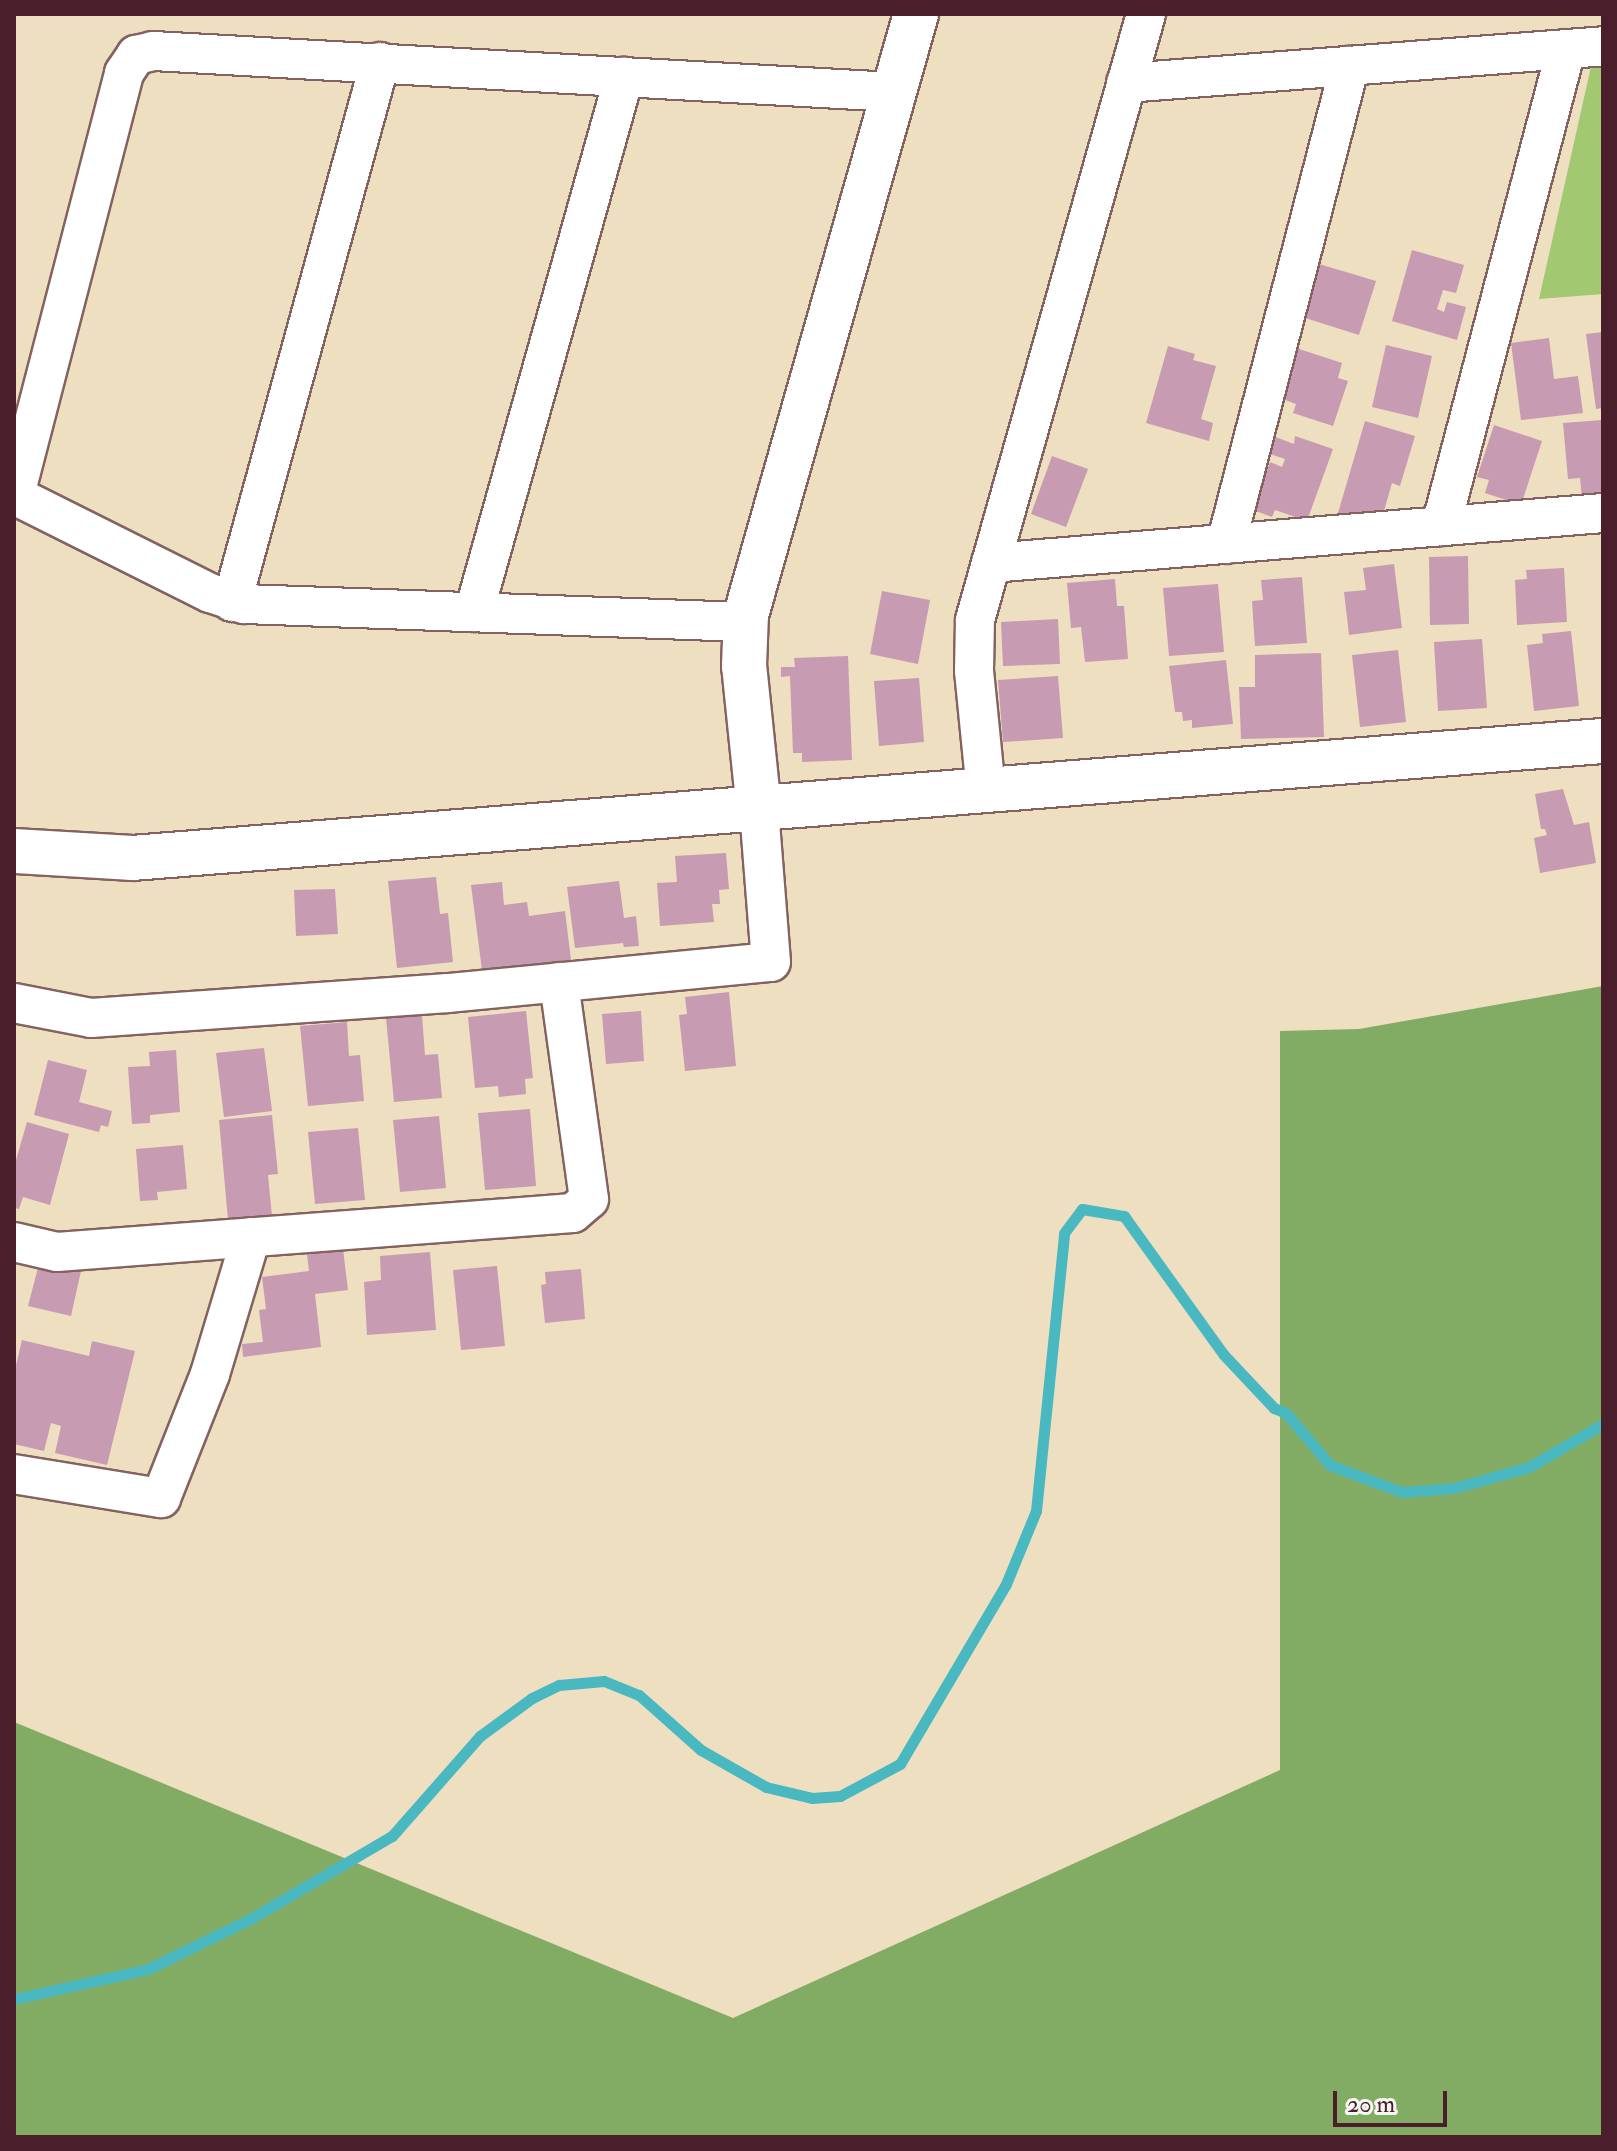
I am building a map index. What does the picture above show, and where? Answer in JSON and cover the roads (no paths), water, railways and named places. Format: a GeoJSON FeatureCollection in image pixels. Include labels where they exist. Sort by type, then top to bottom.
{"type":"FeatureCollection","features":[{"type":"Feature","properties":{"kind":"street"},"geometry":{"type":"LineString","coordinates":[[14,1003],[91,1018],[559,982],[771,962],[744,666],[745,622],[916,14]]}},
{"type":"Feature","properties":{"kind":"street"},"geometry":{"type":"LineString","coordinates":[[986,791],[973,645],[975,620],[1146,14]]}},
{"type":"Feature","properties":{"kind":"street"},"geometry":{"type":"LineString","coordinates":[[1126,83],[1585,47],[1441,526]]}},
{"type":"Feature","properties":{"kind":"street"},"geometry":{"type":"LineString","coordinates":[[745,622],[232,602],[15,495],[124,73],[131,60],[143,52],[153,51],[894,92]]}},
{"type":"Feature","properties":{"kind":"street"},"geometry":{"type":"LineString","coordinates":[[232,602],[380,62]]}},
{"type":"Feature","properties":{"kind":"street"},"geometry":{"type":"LineString","coordinates":[[1226,544],[1350,66]]}},
{"type":"Feature","properties":{"kind":"street"},"geometry":{"type":"LineString","coordinates":[[474,612],[624,77]]}},
{"type":"Feature","properties":{"kind":"street"},"geometry":{"type":"LineString","coordinates":[[991,563],[1603,513]]}},
{"type":"Feature","properties":{"kind":"street"},"geometry":{"type":"LineString","coordinates":[[14,851],[132,858],[1603,741]]}},
{"type":"Feature","properties":{"kind":"street"},"geometry":{"type":"LineString","coordinates":[[14,1242],[57,1252],[573,1213],[589,1199],[559,982]]}},
{"type":"Feature","properties":{"kind":"street"},"geometry":{"type":"LineString","coordinates":[[14,1474],[161,1498],[210,1374],[251,1237]]}},
{"type":"Feature","properties":{"kind":"waterway"},"geometry":{"type":"LineString","coordinates":[[14,1999],[148,1969],[252,1918],[392,1836],[480,1736],[532,1698],[559,1685],[604,1681],[639,1695],[701,1750],[766,1787],[812,1798],[840,1796],[900,1764],[1006,1584],[1036,1511],[1064,1233],[1082,1209],[1124,1216],[1224,1355],[1274,1408],[1286,1413],[1330,1465],[1402,1492],[1454,1488],[1529,1467],[1603,1424]]}}]}
